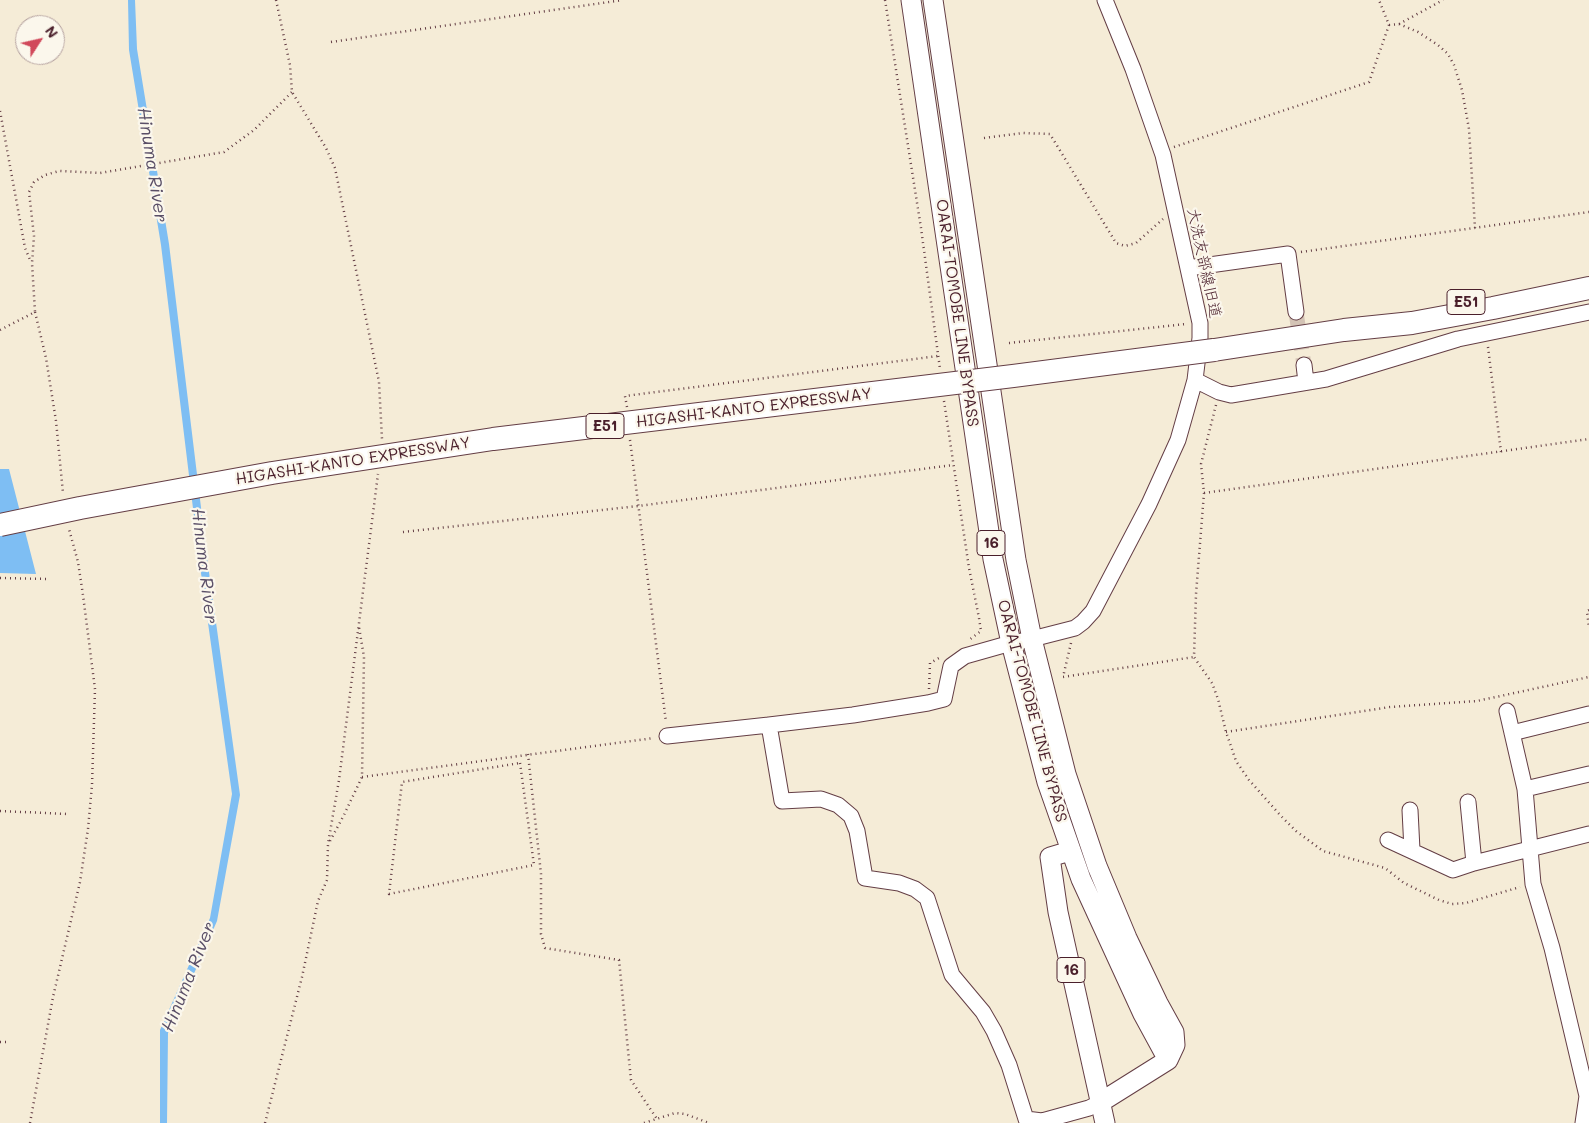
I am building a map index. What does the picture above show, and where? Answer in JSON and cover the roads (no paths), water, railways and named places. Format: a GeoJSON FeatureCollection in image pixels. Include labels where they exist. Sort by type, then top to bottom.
{"type":"FeatureCollection","features":[{"type":"Feature","properties":{"kind":"highway","name":"E51"},"geometry":{"type":"LineString","coordinates":[[1344,330],[1412,312],[1488,298],[1589,275]]}},
{"type":"Feature","properties":{"kind":"highway","name":"E51"},"geometry":{"type":"LineString","coordinates":[[1344,330],[1412,323],[1589,288]]}},
{"type":"Feature","properties":{"kind":"highway","name":"HIGASHI-KANTO EXPRESSWAY"},"geometry":{"type":"LineString","coordinates":[[0,525],[80,508],[272,473],[493,439],[1013,376],[1214,350],[1344,330]]}},
{"type":"Feature","properties":{"kind":"main road","name":"OARAI-TOMOBE LINE BYPASS"},"geometry":{"type":"LineString","coordinates":[[912,0],[994,560],[1011,643],[1047,782],[1070,851],[1120,966],[1168,1060]]}},
{"type":"Feature","properties":{"kind":"main road","name":"OARAI-TOMOBE LINE BYPASS"},"geometry":{"type":"LineString","coordinates":[[933,0],[1016,560],[1032,639],[1066,774],[1097,866],[1127,938],[1174,1032],[1175,1045],[1168,1060]]}},
{"type":"Feature","properties":{"kind":"main road","name":"16"},"geometry":{"type":"LineString","coordinates":[[1070,851],[1050,857],[1058,912],[1105,1123]]}},
{"type":"Feature","properties":{"kind":"main road"},"geometry":{"type":"LineString","coordinates":[[1101,1102],[1168,1060]]}},
{"type":"Feature","properties":{"kind":"street","name":"大洗友部線旧道"},"geometry":{"type":"LineString","coordinates":[[769,725],[928,704],[944,699],[951,666],[965,656],[1074,628],[1083,622],[1093,611],[1149,504],[1178,440],[1195,380],[1200,323],[1161,150],[1133,69],[1105,0]]}},
{"type":"Feature","properties":{"kind":"street"},"geometry":{"type":"LineString","coordinates":[[1188,268],[1288,254],[1296,312]]}},
{"type":"Feature","properties":{"kind":"street"},"geometry":{"type":"LineString","coordinates":[[1195,380],[1219,392],[1231,395],[1326,379],[1458,339],[1589,312]]}},
{"type":"Feature","properties":{"kind":"street"},"geometry":{"type":"LineString","coordinates":[[1304,365],[1306,382]]}},
{"type":"Feature","properties":{"kind":"street"},"geometry":{"type":"LineString","coordinates":[[1507,711],[1525,789],[1533,884],[1556,964],[1587,1096],[1583,1123]]}},
{"type":"Feature","properties":{"kind":"street"},"geometry":{"type":"LineString","coordinates":[[1512,733],[1589,714]]}},
{"type":"Feature","properties":{"kind":"street"},"geometry":{"type":"LineString","coordinates":[[668,736],[769,725],[782,801],[821,799],[838,805],[851,816],[856,831],[865,878],[899,883],[915,889],[927,898],[952,976],[983,1012],[994,1031],[1009,1065],[1026,1119],[1042,1121],[1089,1108],[1101,1102]]}},
{"type":"Feature","properties":{"kind":"street"},"geometry":{"type":"LineString","coordinates":[[1525,789],[1589,774]]}},
{"type":"Feature","properties":{"kind":"street"},"geometry":{"type":"LineString","coordinates":[[1468,802],[1474,863]]}},
{"type":"Feature","properties":{"kind":"street"},"geometry":{"type":"LineString","coordinates":[[1410,810],[1412,850]]}},
{"type":"Feature","properties":{"kind":"street"},"geometry":{"type":"LineString","coordinates":[[1388,840],[1453,870],[1589,834]]}},
{"type":"Feature","properties":{"kind":"water","name":"Hinuma River"},"geometry":{"type":"Polygon","coordinates":[[[128,0],[135,0],[137,49],[169,244],[208,565],[240,795],[217,921],[168,1033],[167,1123],[160,1123],[160,1030],[210,918],[232,794],[200,566],[161,245],[129,50],[128,0]]]}},
{"type":"Feature","properties":{"kind":"water"},"geometry":{"type":"Polygon","coordinates":[[[0,469],[9,469],[36,574],[0,573],[0,469]]]}},
{"type":"Feature","properties":{"kind":"tunnel"},"geometry":{"type":"LineString","coordinates":[[1296,312],[1304,365]]}}]}
